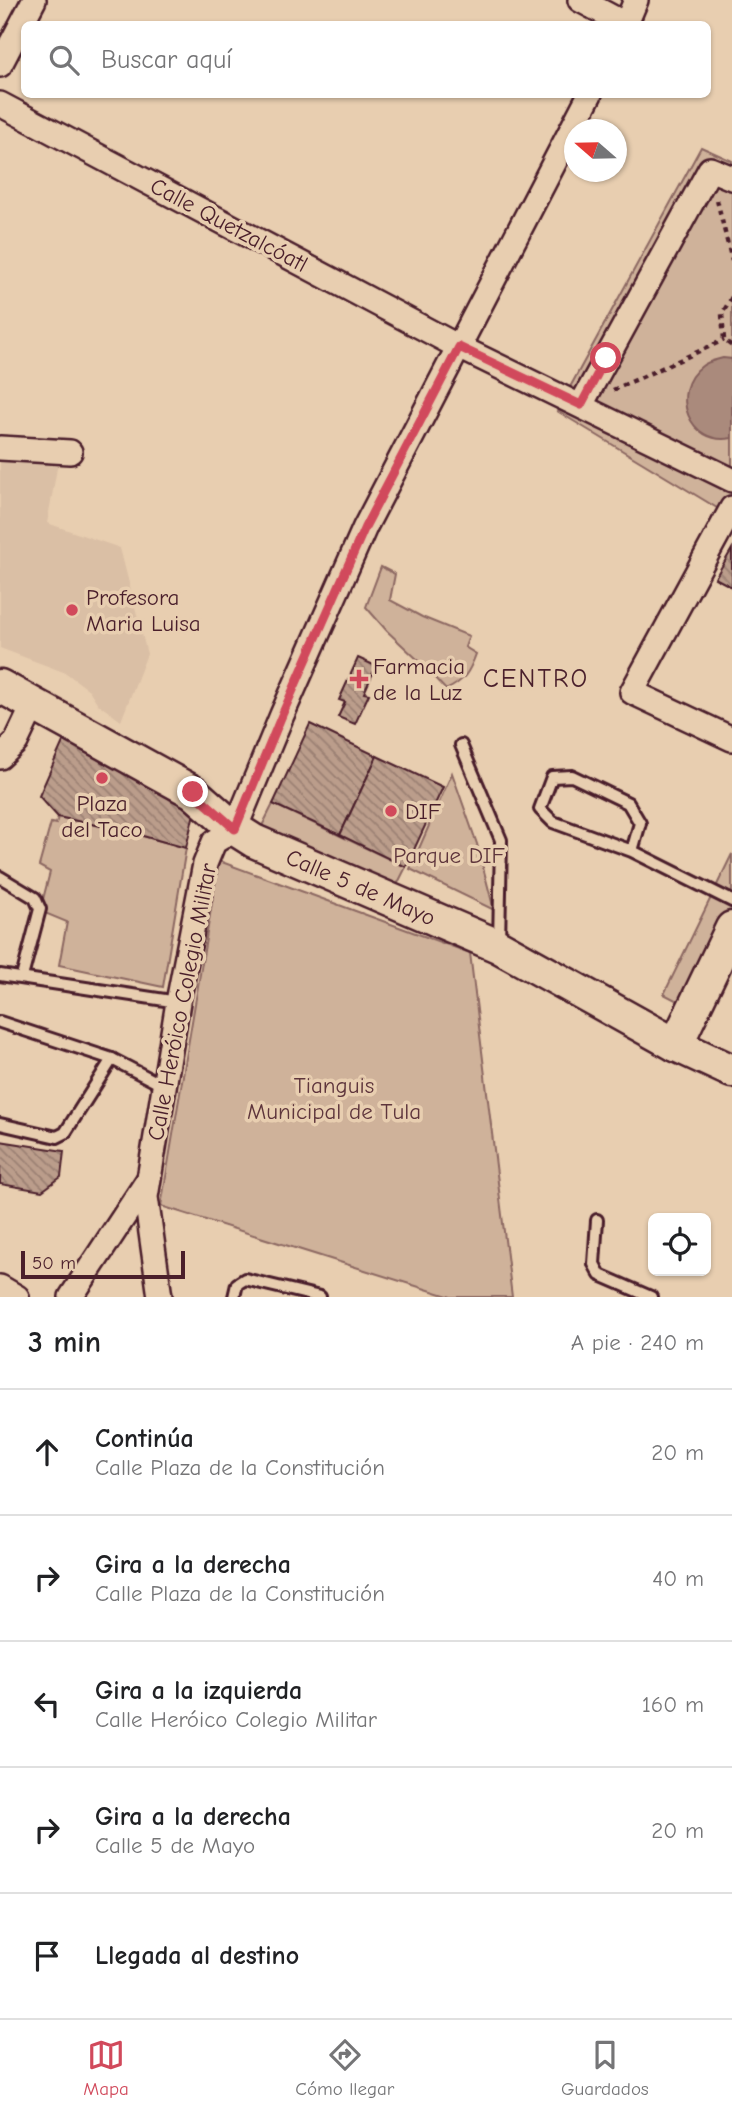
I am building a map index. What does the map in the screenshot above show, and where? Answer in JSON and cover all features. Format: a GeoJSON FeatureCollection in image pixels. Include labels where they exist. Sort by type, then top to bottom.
{"type":"FeatureCollection","features":[{"type":"Feature","properties":{"kind":"street"},"geometry":{"type":"LineString","coordinates":[[23,21],[34,0]]}},
{"type":"Feature","properties":{"kind":"street"},"geometry":{"type":"LineString","coordinates":[[580,0],[620,21]]}},
{"type":"Feature","properties":{"kind":"street"},"geometry":{"type":"LineString","coordinates":[[627,21],[636,0]]}},
{"type":"Feature","properties":{"kind":"street"},"geometry":{"type":"LineString","coordinates":[[0,65],[21,25]]}},
{"type":"Feature","properties":{"kind":"street","name":"Calle Heróico Colegio Militar"},"geometry":{"type":"LineString","coordinates":[[160,1297],[146,1197],[178,1002],[205,864],[214,842],[235,829],[365,527],[588,98]]}},
{"type":"Feature","properties":{"kind":"street","name":"Calle Quetzalcóatl"},"geometry":{"type":"LineString","coordinates":[[0,104],[459,347],[732,480]]}},
{"type":"Feature","properties":{"kind":"street"},"geometry":{"type":"LineString","coordinates":[[581,405],[710,169],[732,178]]}},
{"type":"Feature","properties":{"kind":"street"},"geometry":{"type":"LineString","coordinates":[[0,448],[70,452]]}},
{"type":"Feature","properties":{"kind":"street"},"geometry":{"type":"LineString","coordinates":[[732,508],[632,692],[732,739]]}},
{"type":"Feature","properties":{"kind":"street","name":"Calle 5 de Mayo"},"geometry":{"type":"LineString","coordinates":[[0,686],[193,792],[235,829],[254,841],[498,946],[676,1045],[732,1071]]}},
{"type":"Feature","properties":{"kind":"street"},"geometry":{"type":"LineString","coordinates":[[0,757],[16,742],[34,704]]}},
{"type":"Feature","properties":{"kind":"street"},"geometry":{"type":"LineString","coordinates":[[676,1045],[732,928]]}},
{"type":"Feature","properties":{"kind":"street"},"geometry":{"type":"LineString","coordinates":[[71,1297],[150,1177]]}},
{"type":"Feature","properties":{"kind":"street"},"geometry":{"type":"LineString","coordinates":[[0,1287],[17,1297]]}},
{"type":"Feature","properties":{"kind":"lane"},"geometry":{"type":"LineString","coordinates":[[461,745],[501,840],[498,946]]}},
{"type":"Feature","properties":{"kind":"lane"},"geometry":{"type":"LineString","coordinates":[[632,851],[640,822],[628,803],[572,776],[552,777],[540,809],[553,822],[632,851],[732,901]]}},
{"type":"Feature","properties":{"kind":"lane"},"geometry":{"type":"LineString","coordinates":[[0,877],[35,898],[40,909],[22,977]]}},
{"type":"Feature","properties":{"kind":"lane"},"geometry":{"type":"LineString","coordinates":[[0,975],[178,1002]]}},
{"type":"Feature","properties":{"kind":"lane"},"geometry":{"type":"LineString","coordinates":[[0,1022],[112,1059],[164,1086]]}},
{"type":"Feature","properties":{"kind":"lane"},"geometry":{"type":"LineString","coordinates":[[0,1124],[57,1137],[65,1133],[112,1059]]}},
{"type":"Feature","properties":{"kind":"lane"},"geometry":{"type":"LineString","coordinates":[[597,1220],[594,1264],[600,1275],[651,1297]]}},
{"type":"Feature","properties":{"kind":"lane"},"geometry":{"type":"LineString","coordinates":[[234,1297],[237,1284],[245,1279],[320,1297]]}},
{"type":"Feature","properties":{"kind":"path"},"geometry":{"type":"LineString","coordinates":[[710,169],[732,261]]}},
{"type":"Feature","properties":{"kind":"path"},"geometry":{"type":"LineString","coordinates":[[732,297],[722,314],[724,340],[732,346]]}},
{"type":"Feature","properties":{"kind":"path"},"geometry":{"type":"LineString","coordinates":[[581,405],[724,340]]}},
{"type":"Feature","properties":{"kind":"shaded area"},"geometry":{"type":"Polygon","coordinates":[[[723,358],[732,359],[732,438],[717,439],[704,434],[695,426],[688,415],[685,402],[686,389],[692,377],[704,364],[723,358]]]}},
{"type":"Feature","properties":{"kind":"shaded area","name":"Profesora Maria Luisa"},"geometry":{"type":"Polygon","coordinates":[[[0,459],[58,463],[47,523],[120,548],[147,654],[121,721],[98,704],[89,690],[66,673],[0,648],[0,459]]]}},
{"type":"Feature","properties":{"kind":"green space"},"geometry":{"type":"Polygon","coordinates":[[[701,147],[732,161],[732,517],[557,411],[701,147]]]}},
{"type":"Feature","properties":{"kind":"green space"},"geometry":{"type":"Polygon","coordinates":[[[381,567],[395,574],[390,600],[422,617],[469,636],[465,647],[476,654],[465,676],[452,687],[446,690],[366,607],[381,567]]]}},
{"type":"Feature","properties":{"kind":"green space","name":"Parque DIF"},"geometry":{"type":"Polygon","coordinates":[[[452,773],[477,844],[494,910],[410,869],[452,773]]]}},
{"type":"Feature","properties":{"kind":"green space"},"geometry":{"type":"Polygon","coordinates":[[[273,804],[406,867],[395,889],[260,830],[273,804]]]}},
{"type":"Feature","properties":{"kind":"green space"},"geometry":{"type":"Polygon","coordinates":[[[58,817],[125,831],[186,848],[163,987],[59,965],[67,922],[40,911],[50,872],[39,866],[51,823],[56,824],[58,817]]]}},
{"type":"Feature","properties":{"kind":"green space"},"geometry":{"type":"Polygon","coordinates":[[[732,854],[732,914],[685,1005],[664,994],[732,854]]]}},
{"type":"Feature","properties":{"kind":"green space","name":"Tianguis Municipal de Tula"},"geometry":{"type":"Polygon","coordinates":[[[219,861],[470,953],[512,1297],[451,1297],[161,1206],[219,861]]]}},
{"type":"Feature","properties":{"kind":"building"},"geometry":{"type":"Polygon","coordinates":[[[732,549],[732,587],[715,578],[732,549]]]}},
{"type":"Feature","properties":{"kind":"building","name":"Farmacia de la Luz"},"geometry":{"type":"Polygon","coordinates":[[[358,658],[376,666],[364,693],[369,694],[355,724],[338,717],[345,702],[339,700],[358,658]]]}},
{"type":"Feature","properties":{"kind":"building"},"geometry":{"type":"Polygon","coordinates":[[[310,724],[377,756],[340,835],[273,804],[310,724]]]}},
{"type":"Feature","properties":{"kind":"building","name":"Plaza del Taco"},"geometry":{"type":"Polygon","coordinates":[[[66,735],[197,800],[186,848],[125,831],[58,817],[39,796],[66,735]]]}},
{"type":"Feature","properties":{"kind":"building","name":"DIF"},"geometry":{"type":"Polygon","coordinates":[[[377,756],[443,787],[406,867],[340,835],[377,756]]]}},
{"type":"Feature","properties":{"kind":"building"},"geometry":{"type":"Polygon","coordinates":[[[0,1141],[64,1151],[61,1177],[42,1191],[0,1184],[0,1141]]]}},
{"type":"Feature","properties":{"kind":"place","name":"Profesora Maria Luisa"},"geometry":{"type":"Point","coordinates":[72,610]}},
{"type":"Feature","properties":{"kind":"place","name":"Farmacia de la Luz"},"geometry":{"type":"Point","coordinates":[359,679]}},
{"type":"Feature","properties":{"kind":"place","name":"Plaza del Taco"},"geometry":{"type":"Point","coordinates":[102,778]}},
{"type":"Feature","properties":{"kind":"place","name":"DIF"},"geometry":{"type":"Point","coordinates":[391,811]}},
{"type":"Feature","properties":{"kind":"district","name":"CENTRO"},"geometry":{"type":"Point","coordinates":[536,679]}},
{"type":"Feature","properties":{"kind":"route"},"geometry":{"type":"LineString","coordinates":[[193,792],[235,829],[365,527],[459,347],[581,405],[606,358]]}}]}
